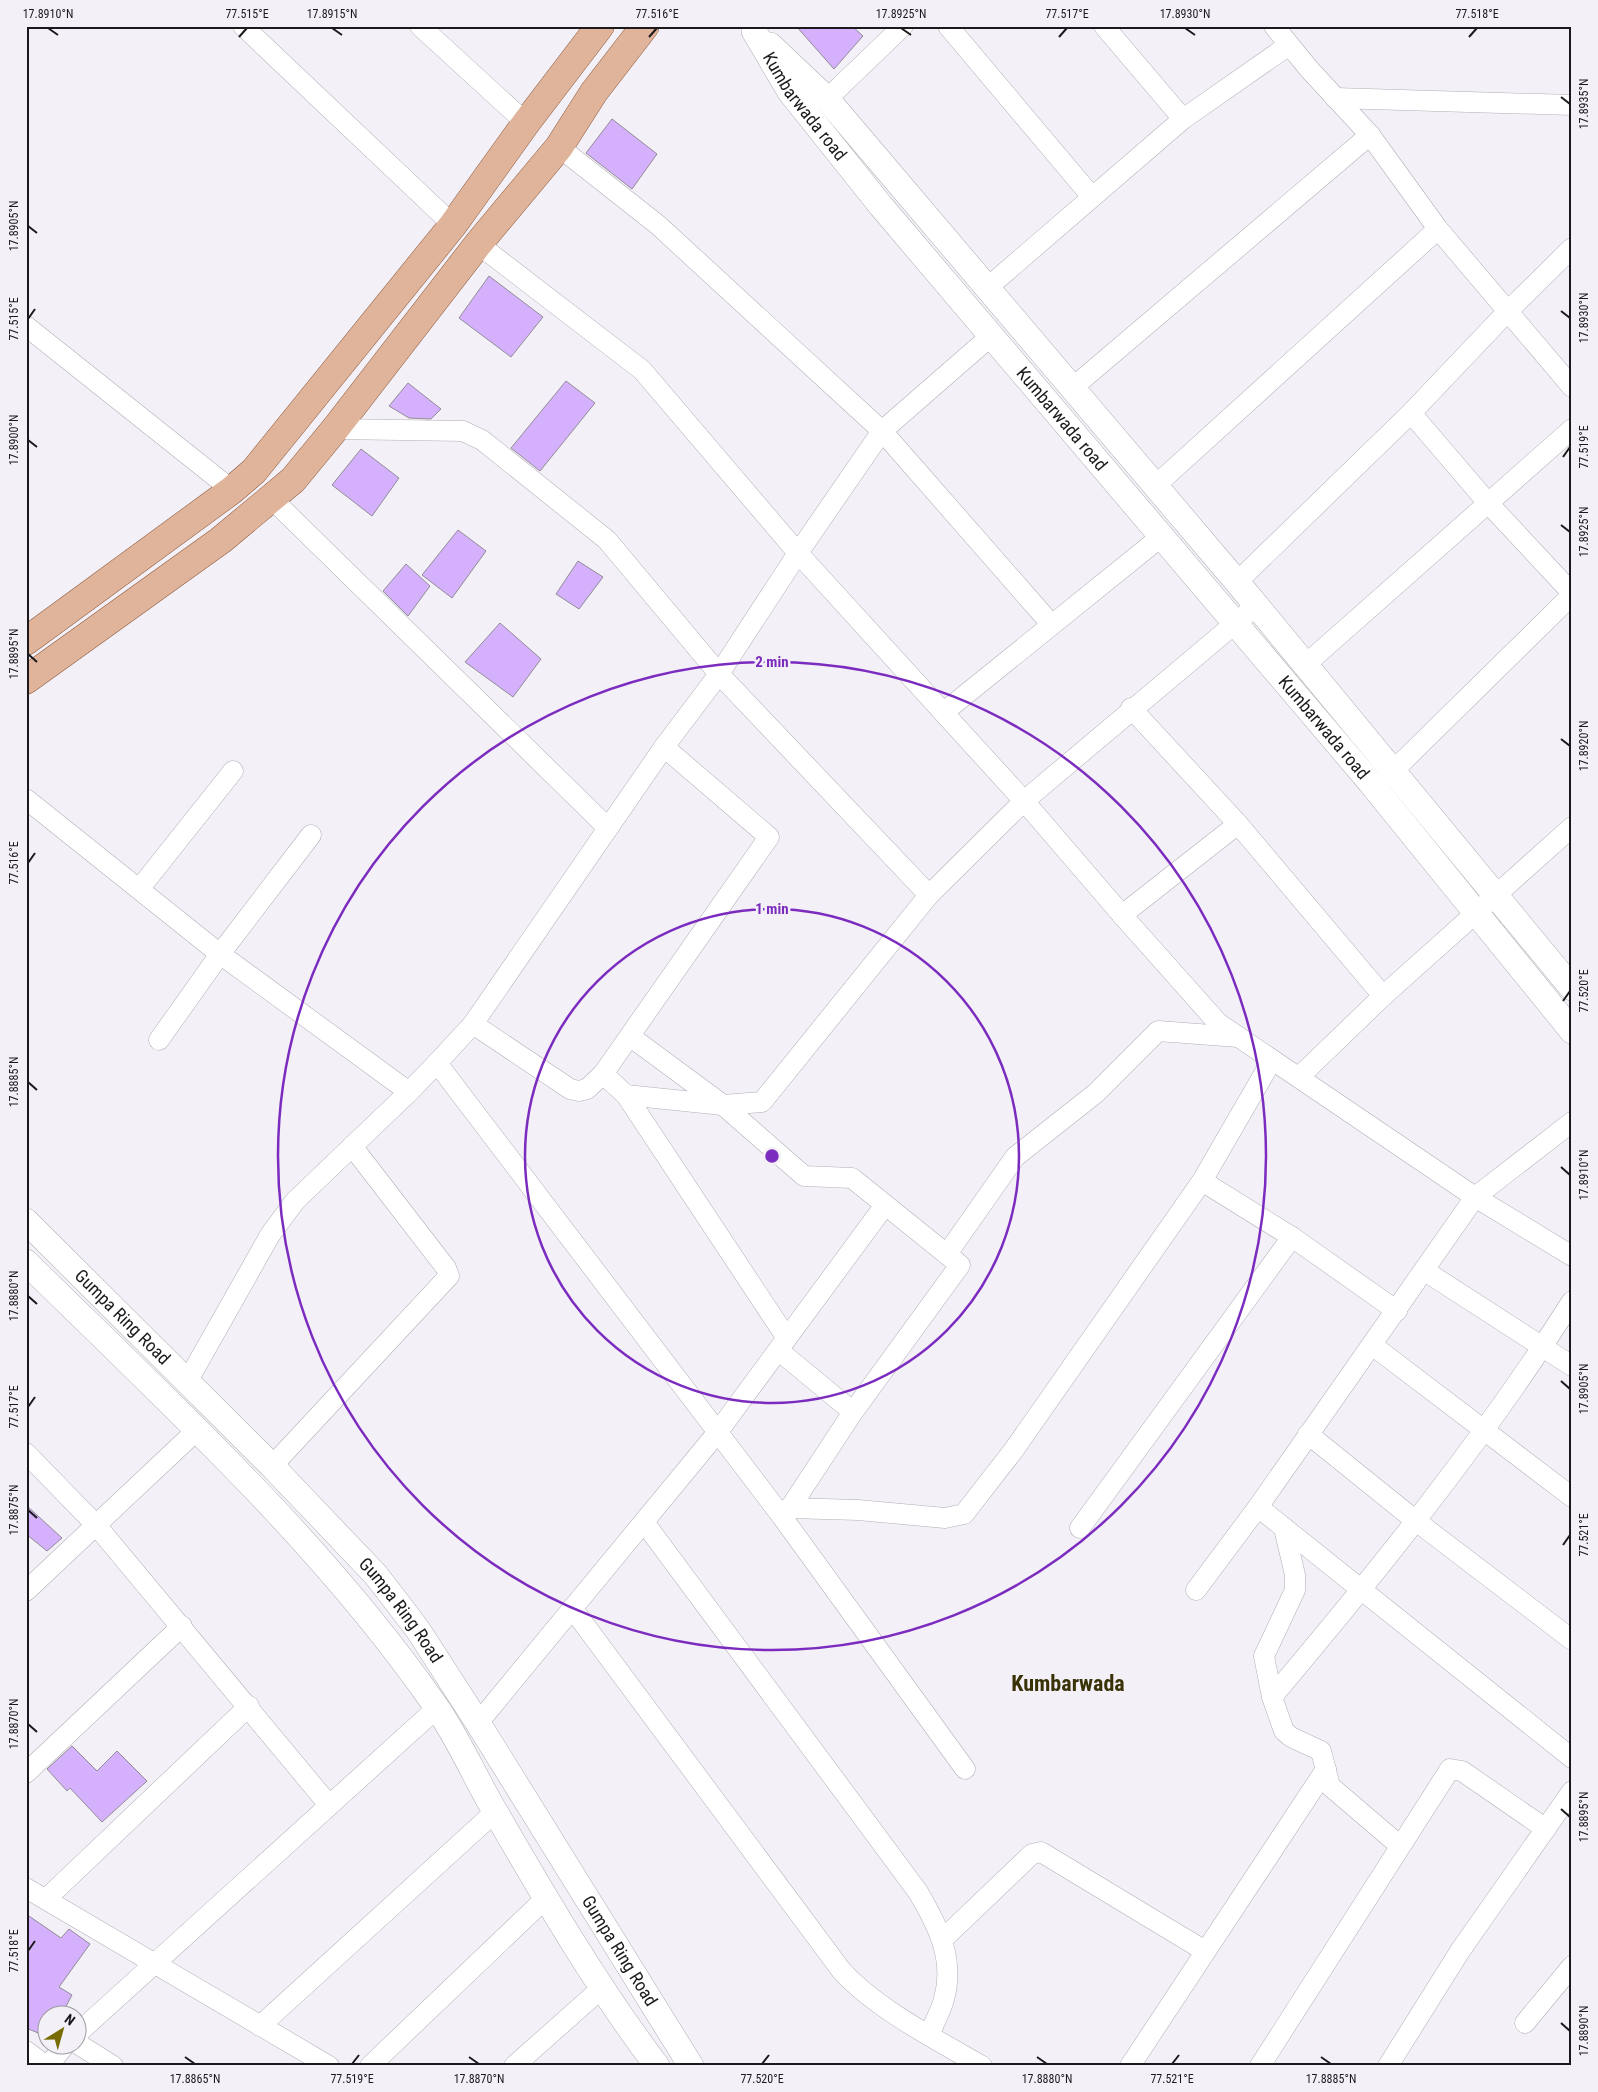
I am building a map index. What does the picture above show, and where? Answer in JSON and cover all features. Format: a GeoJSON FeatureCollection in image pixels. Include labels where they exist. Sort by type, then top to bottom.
{"type":"FeatureCollection","features":[{"type":"Feature","properties":{"kind":"main road"},"geometry":{"type":"LineString","coordinates":[[26,641],[232,490],[270,454],[453,225],[526,123],[600,26]]}},
{"type":"Feature","properties":{"kind":"main road"},"geometry":{"type":"LineString","coordinates":[[26,680],[221,540],[272,499],[310,460],[478,244],[559,147],[594,92],[645,26]]}},
{"type":"Feature","properties":{"kind":"street"},"geometry":{"type":"LineString","coordinates":[[244,26],[453,225]]}},
{"type":"Feature","properties":{"kind":"street"},"geometry":{"type":"LineString","coordinates":[[420,26],[526,123]]}},
{"type":"Feature","properties":{"kind":"street"},"geometry":{"type":"LineString","coordinates":[[827,99],[902,26]]}},
{"type":"Feature","properties":{"kind":"street"},"geometry":{"type":"LineString","coordinates":[[948,26],[1092,197]]}},
{"type":"Feature","properties":{"kind":"street"},"geometry":{"type":"LineString","coordinates":[[1104,26],[1183,119]]}},
{"type":"Feature","properties":{"kind":"street"},"geometry":{"type":"LineString","coordinates":[[1274,26],[1335,98],[1370,135],[1438,229],[1572,387]]}},
{"type":"Feature","properties":{"kind":"street","name":"Kumbarwada road"},"geometry":{"type":"LineString","coordinates":[[752,29],[808,78],[827,99],[1071,389],[1257,605],[1496,895],[1569,979]]}},
{"type":"Feature","properties":{"kind":"street","name":"Kumbarwada road"},"geometry":{"type":"LineString","coordinates":[[752,29],[790,92],[881,206],[1370,782],[1572,1031]]}},
{"type":"Feature","properties":{"kind":"street"},"geometry":{"type":"LineString","coordinates":[[987,288],[1183,119],[1289,45]]}},
{"type":"Feature","properties":{"kind":"street"},"geometry":{"type":"LineString","coordinates":[[1335,98],[1572,105]]}},
{"type":"Feature","properties":{"kind":"street"},"geometry":{"type":"LineString","coordinates":[[1071,389],[1370,135]]}},
{"type":"Feature","properties":{"kind":"street"},"geometry":{"type":"LineString","coordinates":[[559,147],[658,225],[882,431],[1051,624]]}},
{"type":"Feature","properties":{"kind":"street"},"geometry":{"type":"LineString","coordinates":[[1155,486],[1438,229]]}},
{"type":"Feature","properties":{"kind":"street"},"geometry":{"type":"LineString","coordinates":[[478,244],[642,370],[798,553],[1024,800],[1122,915],[1218,1023],[1475,1198],[1572,1256]]}},
{"type":"Feature","properties":{"kind":"street"},"geometry":{"type":"LineString","coordinates":[[1237,582],[1411,414],[1508,311],[1572,248]]}},
{"type":"Feature","properties":{"kind":"street"},"geometry":{"type":"LineString","coordinates":[[27,329],[232,490]]}},
{"type":"Feature","properties":{"kind":"street"},"geometry":{"type":"LineString","coordinates":[[186,1382],[282,1218],[295,1201],[409,1092],[473,1024],[664,747],[719,674],[798,553],[882,431],[991,336]]}},
{"type":"Feature","properties":{"kind":"street"},"geometry":{"type":"LineString","coordinates":[[1394,770],[1572,594],[1488,503],[1411,414]]}},
{"type":"Feature","properties":{"kind":"street"},"geometry":{"type":"LineString","coordinates":[[335,429],[463,431],[482,440],[607,540],[719,674],[929,895]]}},
{"type":"Feature","properties":{"kind":"street"},"geometry":{"type":"LineString","coordinates":[[1305,665],[1572,429]]}},
{"type":"Feature","properties":{"kind":"street"},"geometry":{"type":"LineString","coordinates":[[272,499],[608,828]]}},
{"type":"Feature","properties":{"kind":"street"},"geometry":{"type":"LineString","coordinates":[[944,712],[1162,536]]}},
{"type":"Feature","properties":{"kind":"street"},"geometry":{"type":"LineString","coordinates":[[626,1095],[723,1105],[758,1104],[765,1100],[929,895],[1024,800],[1131,708],[1257,605]]}},
{"type":"Feature","properties":{"kind":"street"},"geometry":{"type":"LineString","coordinates":[[1131,708],[1238,824],[1383,996]]}},
{"type":"Feature","properties":{"kind":"street"},"geometry":{"type":"LineString","coordinates":[[473,1024],[570,1089],[579,1091],[587,1089],[604,1074],[632,1037],[769,837],[664,747]]}},
{"type":"Feature","properties":{"kind":"street"},"geometry":{"type":"LineString","coordinates":[[140,888],[233,771]]}},
{"type":"Feature","properties":{"kind":"street"},"geometry":{"type":"LineString","coordinates":[[26,799],[140,888],[220,954],[409,1092]]}},
{"type":"Feature","properties":{"kind":"street"},"geometry":{"type":"LineString","coordinates":[[1122,915],[1238,824]]}},
{"type":"Feature","properties":{"kind":"street"},"geometry":{"type":"LineString","coordinates":[[1298,1078],[1383,996],[1572,827]]}},
{"type":"Feature","properties":{"kind":"street"},"geometry":{"type":"LineString","coordinates":[[159,1040],[220,954],[311,835]]}},
{"type":"Feature","properties":{"kind":"street"},"geometry":{"type":"LineString","coordinates":[[947,1254],[1015,1157],[1090,1098],[1158,1031],[1240,1038]]}},
{"type":"Feature","properties":{"kind":"street"},"geometry":{"type":"LineString","coordinates":[[632,1037],[723,1105],[804,1176],[852,1178],[960,1265],[853,1412],[786,1513]]}},
{"type":"Feature","properties":{"kind":"street"},"geometry":{"type":"LineString","coordinates":[[786,1513],[858,1510],[945,1518],[964,1514],[1013,1451],[1202,1181],[1272,1060]]}},
{"type":"Feature","properties":{"kind":"street"},"geometry":{"type":"LineString","coordinates":[[437,1063],[718,1433],[786,1513],[965,1770]]}},
{"type":"Feature","properties":{"kind":"street"},"geometry":{"type":"LineString","coordinates":[[604,1074],[626,1095],[782,1343],[853,1412]]}},
{"type":"Feature","properties":{"kind":"street"},"geometry":{"type":"LineString","coordinates":[[1196,1590],[1258,1507],[1475,1198],[1572,1122]]}},
{"type":"Feature","properties":{"kind":"street"},"geometry":{"type":"LineString","coordinates":[[272,1466],[449,1276],[446,1268],[352,1146]]}},
{"type":"Feature","properties":{"kind":"street"},"geometry":{"type":"LineString","coordinates":[[1202,1181],[1292,1237],[1397,1311]]}},
{"type":"Feature","properties":{"kind":"street"},"geometry":{"type":"LineString","coordinates":[[478,1723],[718,1433],[782,1343],[885,1205]]}},
{"type":"Feature","properties":{"kind":"street","name":"Gumpa Ring Road"},"geometry":{"type":"LineString","coordinates":[[26,1221],[272,1466],[374,1574],[396,1601],[418,1630],[478,1723],[691,2066]]}},
{"type":"Feature","properties":{"kind":"street"},"geometry":{"type":"LineString","coordinates":[[1080,1528],[1292,1237]]}},
{"type":"Feature","properties":{"kind":"street","name":"Gumpa Ring Road"},"geometry":{"type":"LineString","coordinates":[[26,1262],[196,1430],[337,1580],[437,1708],[495,1812],[603,1987],[657,2066]]}},
{"type":"Feature","properties":{"kind":"street"},"geometry":{"type":"LineString","coordinates":[[1425,1270],[1572,1366]]}},
{"type":"Feature","properties":{"kind":"street"},"geometry":{"type":"LineString","coordinates":[[1272,1697],[1362,1591],[1485,1430],[1572,1301]]}},
{"type":"Feature","properties":{"kind":"street"},"geometry":{"type":"LineString","coordinates":[[1372,1345],[1572,1497]]}},
{"type":"Feature","properties":{"kind":"street"},"geometry":{"type":"LineString","coordinates":[[26,1591],[196,1430]]}},
{"type":"Feature","properties":{"kind":"street"},"geometry":{"type":"LineString","coordinates":[[1308,1434],[1416,1521],[1572,1640]]}},
{"type":"Feature","properties":{"kind":"street"},"geometry":{"type":"LineString","coordinates":[[26,1453],[96,1525],[249,1706],[329,1805]]}},
{"type":"Feature","properties":{"kind":"street"},"geometry":{"type":"LineString","coordinates":[[1258,1507],[1572,1758]]}},
{"type":"Feature","properties":{"kind":"street"},"geometry":{"type":"LineString","coordinates":[[644,1522],[918,1892],[943,1939],[947,1987],[944,2001],[929,2035]]}},
{"type":"Feature","properties":{"kind":"street"},"geometry":{"type":"LineString","coordinates":[[1284,1528],[1296,1583],[1293,1595],[1264,1652],[1272,1697],[1284,1731],[1291,1737],[1321,1751],[1332,1788],[1399,1845]]}},
{"type":"Feature","properties":{"kind":"street"},"geometry":{"type":"LineString","coordinates":[[572,1608],[841,1970],[860,1989],[929,2035],[958,2060],[982,2066]]}},
{"type":"Feature","properties":{"kind":"street"},"geometry":{"type":"LineString","coordinates":[[30,1765],[182,1626]]}},
{"type":"Feature","properties":{"kind":"street"},"geometry":{"type":"LineString","coordinates":[[46,1899],[249,1706]]}},
{"type":"Feature","properties":{"kind":"street"},"geometry":{"type":"LineString","coordinates":[[88,2024],[437,1708]]}},
{"type":"Feature","properties":{"kind":"street"},"geometry":{"type":"LineString","coordinates":[[1130,2066],[1326,1769]]}},
{"type":"Feature","properties":{"kind":"street"},"geometry":{"type":"LineString","coordinates":[[1260,2066],[1399,1845],[1450,1769],[1462,1771],[1546,1829]]}},
{"type":"Feature","properties":{"kind":"street"},"geometry":{"type":"LineString","coordinates":[[1388,2066],[1460,1951],[1572,1791]]}},
{"type":"Feature","properties":{"kind":"street"},"geometry":{"type":"LineString","coordinates":[[260,2026],[495,1812]]}},
{"type":"Feature","properties":{"kind":"street"},"geometry":{"type":"LineString","coordinates":[[943,1939],[1032,1854],[1041,1852],[1205,1951]]}},
{"type":"Feature","properties":{"kind":"street"},"geometry":{"type":"LineString","coordinates":[[26,1888],[329,2066]]}},
{"type":"Feature","properties":{"kind":"street"},"geometry":{"type":"LineString","coordinates":[[370,2066],[547,1896]]}},
{"type":"Feature","properties":{"kind":"street"},"geometry":{"type":"LineString","coordinates":[[1525,2023],[1572,1966]]}},
{"type":"Feature","properties":{"kind":"street"},"geometry":{"type":"LineString","coordinates":[[514,2066],[603,1987]]}},
{"type":"Feature","properties":{"kind":"street"},"geometry":{"type":"LineString","coordinates":[[88,2050],[113,2066]]}},
{"type":"Feature","properties":{"kind":"street"},"geometry":{"type":"LineString","coordinates":[[26,2051],[47,2066],[57,2054]]}},
{"type":"Feature","properties":{"kind":"building"},"geometry":{"type":"Polygon","coordinates":[[[796,26],[852,26],[863,36],[834,69],[796,26]]]}},
{"type":"Feature","properties":{"kind":"building"},"geometry":{"type":"Polygon","coordinates":[[[612,119],[657,154],[632,189],[586,153],[612,119]]]}},
{"type":"Feature","properties":{"kind":"building"},"geometry":{"type":"Polygon","coordinates":[[[489,276],[543,317],[511,357],[459,318],[489,276]]]}},
{"type":"Feature","properties":{"kind":"building"},"geometry":{"type":"Polygon","coordinates":[[[566,381],[595,403],[540,471],[511,448],[566,381]]]}},
{"type":"Feature","properties":{"kind":"building"},"geometry":{"type":"Polygon","coordinates":[[[408,383],[441,409],[431,419],[409,418],[389,406],[408,383]]]}},
{"type":"Feature","properties":{"kind":"building"},"geometry":{"type":"Polygon","coordinates":[[[361,449],[399,478],[372,516],[332,485],[361,449]]]}},
{"type":"Feature","properties":{"kind":"building"},"geometry":{"type":"Polygon","coordinates":[[[458,530],[486,551],[452,598],[422,575],[458,530]]]}},
{"type":"Feature","properties":{"kind":"building"},"geometry":{"type":"Polygon","coordinates":[[[578,561],[603,577],[579,609],[556,594],[578,561]]]}},
{"type":"Feature","properties":{"kind":"building"},"geometry":{"type":"Polygon","coordinates":[[[406,564],[430,586],[408,616],[383,591],[406,564]]]}},
{"type":"Feature","properties":{"kind":"building"},"geometry":{"type":"Polygon","coordinates":[[[500,623],[541,659],[513,697],[465,662],[500,623]]]}},
{"type":"Feature","properties":{"kind":"building"},"geometry":{"type":"Polygon","coordinates":[[[26,1505],[62,1538],[47,1551],[26,1534],[26,1505]]]}},
{"type":"Feature","properties":{"kind":"building"},"geometry":{"type":"Polygon","coordinates":[[[72,1746],[97,1771],[117,1751],[147,1781],[102,1822],[70,1788],[67,1791],[47,1769],[72,1746]]]}},
{"type":"Feature","properties":{"kind":"building"},"geometry":{"type":"Polygon","coordinates":[[[26,1914],[61,1938],[69,1929],[90,1944],[59,1987],[72,1995],[67,2004],[38,2004],[38,2033],[26,2028],[26,1914]]]}},
{"type":"Feature","properties":{"kind":"district","name":"Kumbarwada"},"geometry":{"type":"Point","coordinates":[1068,1683]}}]}
